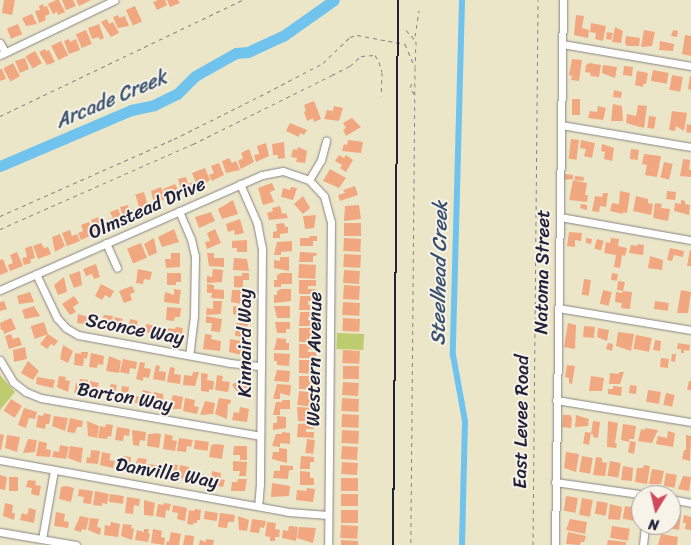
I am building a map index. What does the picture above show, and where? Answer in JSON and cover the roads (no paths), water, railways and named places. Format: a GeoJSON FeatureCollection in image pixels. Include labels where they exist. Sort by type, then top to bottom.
{"type":"FeatureCollection","features":[{"type":"Feature","properties":{"kind":"street"},"geometry":{"type":"LineString","coordinates":[[0,43],[2,53],[115,0]]}},
{"type":"Feature","properties":{"kind":"street","name":"Natoma Street"},"geometry":{"type":"LineString","coordinates":[[555,545],[563,0]]}},
{"type":"Feature","properties":{"kind":"street"},"geometry":{"type":"LineString","coordinates":[[562,44],[691,66]]}},
{"type":"Feature","properties":{"kind":"street"},"geometry":{"type":"LineString","coordinates":[[561,125],[691,147]]}},
{"type":"Feature","properties":{"kind":"street"},"geometry":{"type":"LineString","coordinates":[[309,180],[322,160],[326,141]]}},
{"type":"Feature","properties":{"kind":"street","name":"Olmstead Drive"},"geometry":{"type":"LineString","coordinates":[[0,290],[240,184],[275,172],[292,173],[309,180]]}},
{"type":"Feature","properties":{"kind":"street","name":"Western Avenue"},"geometry":{"type":"LineString","coordinates":[[309,180],[324,196],[331,222],[328,545]]}},
{"type":"Feature","properties":{"kind":"street","name":"Kinnaird Way"},"geometry":{"type":"LineString","coordinates":[[240,184],[257,223],[262,248],[258,506]]}},
{"type":"Feature","properties":{"kind":"street"},"geometry":{"type":"LineString","coordinates":[[179,211],[192,243],[195,256],[194,316],[189,356]]}},
{"type":"Feature","properties":{"kind":"street"},"geometry":{"type":"LineString","coordinates":[[560,216],[691,240]]}},
{"type":"Feature","properties":{"kind":"street"},"geometry":{"type":"LineString","coordinates":[[106,243],[117,268]]}},
{"type":"Feature","properties":{"kind":"street","name":"Sconce Way"},"geometry":{"type":"LineString","coordinates":[[36,274],[57,318],[74,333],[86,338],[189,356],[261,366]]}},
{"type":"Feature","properties":{"kind":"street"},"geometry":{"type":"LineString","coordinates":[[558,308],[691,330]]}},
{"type":"Feature","properties":{"kind":"street","name":"Barton Way"},"geometry":{"type":"LineString","coordinates":[[1,363],[20,387],[41,398],[260,436]]}},
{"type":"Feature","properties":{"kind":"street"},"geometry":{"type":"LineString","coordinates":[[556,400],[691,422]]}},
{"type":"Feature","properties":{"kind":"street","name":"Danville Way"},"geometry":{"type":"LineString","coordinates":[[0,460],[288,512],[328,515]]}},
{"type":"Feature","properties":{"kind":"street"},"geometry":{"type":"LineString","coordinates":[[42,539],[54,470]]}},
{"type":"Feature","properties":{"kind":"street"},"geometry":{"type":"LineString","coordinates":[[556,482],[631,493]]}},
{"type":"Feature","properties":{"kind":"street"},"geometry":{"type":"LineString","coordinates":[[0,532],[76,545]]}},
{"type":"Feature","properties":{"kind":"waterway","name":"Arcade Creek"},"geometry":{"type":"LineString","coordinates":[[0,166],[131,110],[154,105],[177,94],[195,76],[236,53],[248,52],[283,36],[334,0]]}},
{"type":"Feature","properties":{"kind":"waterway","name":"Steelhead Creek"},"geometry":{"type":"LineString","coordinates":[[462,0],[453,355],[465,421],[462,545]]}},
{"type":"Feature","properties":{"kind":"railway"},"geometry":{"type":"LineString","coordinates":[[393,545],[398,0]]}}]}
